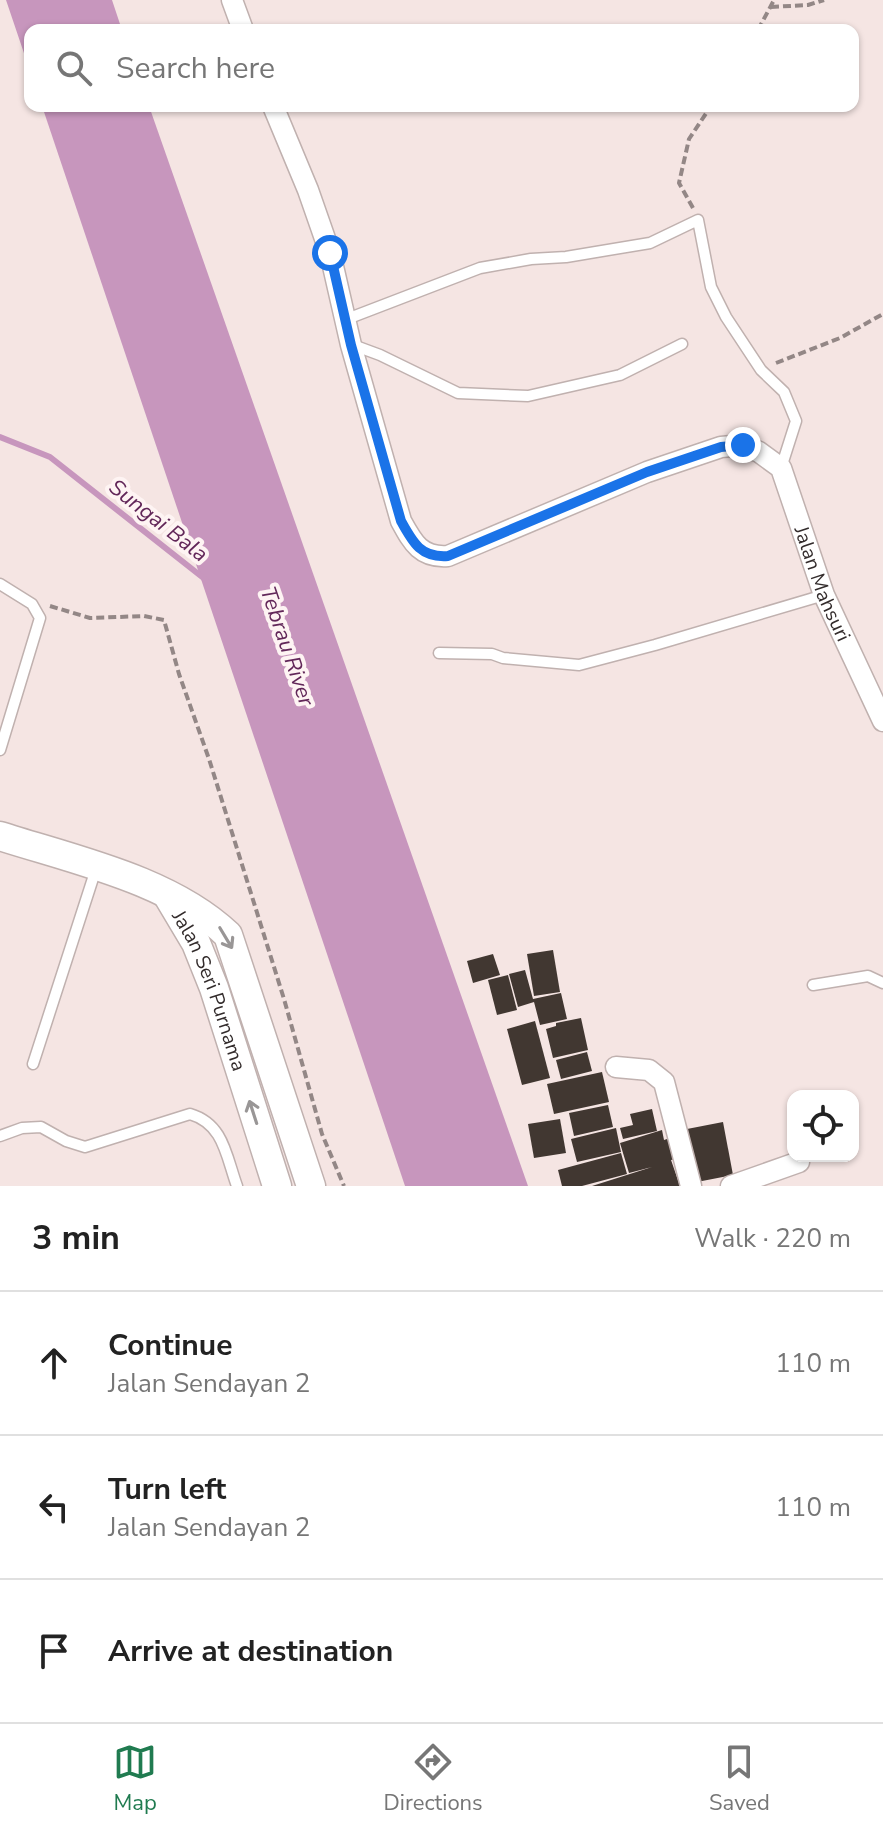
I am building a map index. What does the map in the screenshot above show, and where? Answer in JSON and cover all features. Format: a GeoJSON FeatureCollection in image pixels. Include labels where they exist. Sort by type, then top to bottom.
{"type":"FeatureCollection","features":[{"type":"Feature","properties":{"kind":"street"},"geometry":{"type":"LineString","coordinates":[[232,0],[241,24]]}},
{"type":"Feature","properties":{"kind":"street"},"geometry":{"type":"LineString","coordinates":[[276,112],[313,202],[330,253],[351,345],[401,521],[421,550],[434,557],[448,556],[647,472],[721,447],[743,445],[781,468]]}},
{"type":"Feature","properties":{"kind":"street","name":"Jalan Mahsuri"},"geometry":{"type":"LineString","coordinates":[[781,468],[824,595],[883,721]]}},
{"type":"Feature","properties":{"kind":"street"},"geometry":{"type":"LineString","coordinates":[[0,836],[166,892]]}},
{"type":"Feature","properties":{"kind":"street","name":"Jalan Seri Purnama"},"geometry":{"type":"LineString","coordinates":[[166,892],[196,943],[214,988],[277,1186]]}},
{"type":"Feature","properties":{"kind":"street","name":"Jalan Seri Purnama"},"geometry":{"type":"LineString","coordinates":[[166,892],[213,921],[228,935],[311,1186]]}},
{"type":"Feature","properties":{"kind":"street"},"geometry":{"type":"LineString","coordinates":[[616,1067],[649,1070],[664,1082],[691,1186]]}},
{"type":"Feature","properties":{"kind":"street"},"geometry":{"type":"LineString","coordinates":[[731,1186],[799,1162]]}},
{"type":"Feature","properties":{"kind":"lane"},"geometry":{"type":"LineString","coordinates":[[347,319],[480,268],[650,243],[698,220],[711,287],[726,317],[761,370],[784,392],[796,421],[781,468]]}},
{"type":"Feature","properties":{"kind":"lane"},"geometry":{"type":"LineString","coordinates":[[351,345],[380,355],[458,393],[528,396],[620,375],[682,344]]}},
{"type":"Feature","properties":{"kind":"lane"},"geometry":{"type":"LineString","coordinates":[[0,584],[32,604],[40,618],[0,750]]}},
{"type":"Feature","properties":{"kind":"lane"},"geometry":{"type":"LineString","coordinates":[[439,653],[492,654],[503,658],[579,665],[824,595]]}},
{"type":"Feature","properties":{"kind":"lane"},"geometry":{"type":"LineString","coordinates":[[33,1064],[97,867]]}},
{"type":"Feature","properties":{"kind":"lane"},"geometry":{"type":"LineString","coordinates":[[813,985],[868,976],[883,983]]}},
{"type":"Feature","properties":{"kind":"lane"},"geometry":{"type":"LineString","coordinates":[[0,1136],[22,1128],[41,1127],[85,1147],[190,1114],[205,1119],[217,1131],[237,1186]]}},
{"type":"Feature","properties":{"kind":"path"},"geometry":{"type":"LineString","coordinates":[[761,24],[774,0]]}},
{"type":"Feature","properties":{"kind":"path"},"geometry":{"type":"LineString","coordinates":[[771,7],[808,5],[824,0]]}},
{"type":"Feature","properties":{"kind":"path"},"geometry":{"type":"LineString","coordinates":[[698,220],[679,183],[689,139],[707,112]]}},
{"type":"Feature","properties":{"kind":"path"},"geometry":{"type":"LineString","coordinates":[[761,370],[840,338],[883,314]]}},
{"type":"Feature","properties":{"kind":"path"},"geometry":{"type":"LineString","coordinates":[[32,604],[54,606],[90,618],[144,616],[164,620],[284,999],[322,1134],[344,1186]]}},
{"type":"Feature","properties":{"kind":"water"},"geometry":{"type":"Polygon","coordinates":[[[6,0],[112,0],[120,24],[24,24],[24,53],[6,0]]]}},
{"type":"Feature","properties":{"kind":"water","name":"Tebrau River"},"geometry":{"type":"Polygon","coordinates":[[[44,112],[151,112],[528,1186],[405,1186],[44,112]]]}},
{"type":"Feature","properties":{"kind":"building"},"geometry":{"type":"Polygon","coordinates":[[[553,950],[560,992],[534,996],[527,954],[553,950]]]}},
{"type":"Feature","properties":{"kind":"building"},"geometry":{"type":"Polygon","coordinates":[[[493,954],[500,975],[473,983],[467,961],[493,954]]]}},
{"type":"Feature","properties":{"kind":"building"},"geometry":{"type":"Polygon","coordinates":[[[525,970],[533,999],[561,993],[567,1019],[540,1025],[534,1002],[518,1007],[509,974],[525,970]]]}},
{"type":"Feature","properties":{"kind":"building"},"geometry":{"type":"Polygon","coordinates":[[[508,975],[517,1010],[497,1015],[488,980],[508,975]]]}},
{"type":"Feature","properties":{"kind":"building"},"geometry":{"type":"Polygon","coordinates":[[[581,1018],[588,1050],[553,1058],[546,1029],[556,1026],[556,1023],[581,1018]]]}},
{"type":"Feature","properties":{"kind":"building"},"geometry":{"type":"Polygon","coordinates":[[[535,1021],[550,1078],[522,1085],[507,1029],[535,1021]]]}},
{"type":"Feature","properties":{"kind":"building"},"geometry":{"type":"Polygon","coordinates":[[[587,1052],[592,1071],[561,1079],[556,1060],[587,1052]]]}},
{"type":"Feature","properties":{"kind":"building"},"geometry":{"type":"Polygon","coordinates":[[[602,1072],[609,1102],[554,1114],[547,1084],[602,1072]]]}},
{"type":"Feature","properties":{"kind":"building"},"geometry":{"type":"Polygon","coordinates":[[[608,1105],[613,1127],[574,1136],[569,1113],[608,1105]]]}},
{"type":"Feature","properties":{"kind":"building"},"geometry":{"type":"Polygon","coordinates":[[[652,1109],[657,1131],[623,1139],[620,1128],[633,1125],[630,1114],[652,1109]]]}},
{"type":"Feature","properties":{"kind":"building"},"geometry":{"type":"Polygon","coordinates":[[[560,1119],[566,1153],[534,1158],[528,1124],[560,1119]]]}},
{"type":"Feature","properties":{"kind":"building"},"geometry":{"type":"Polygon","coordinates":[[[723,1122],[733,1175],[697,1182],[687,1129],[723,1122]]]}},
{"type":"Feature","properties":{"kind":"building"},"geometry":{"type":"Polygon","coordinates":[[[616,1128],[621,1152],[577,1162],[571,1139],[616,1128]]]}},
{"type":"Feature","properties":{"kind":"building"},"geometry":{"type":"Polygon","coordinates":[[[662,1130],[664,1140],[670,1138],[677,1159],[671,1160],[680,1186],[592,1186],[652,1167],[629,1173],[620,1143],[662,1130]]]}},
{"type":"Feature","properties":{"kind":"building"},"geometry":{"type":"Polygon","coordinates":[[[621,1153],[627,1174],[582,1186],[562,1186],[558,1170],[621,1153]]]}},
{"type":"Feature","properties":{"kind":"waterway","name":"Sungai Bala"},"geometry":{"type":"LineString","coordinates":[[0,437],[50,457],[206,580]]}},
{"type":"Feature","properties":{"kind":"route"},"geometry":{"type":"LineString","coordinates":[[330,253],[351,345],[401,521],[410,538],[421,550],[434,557],[448,556],[647,472],[721,447],[743,445]]}}]}
